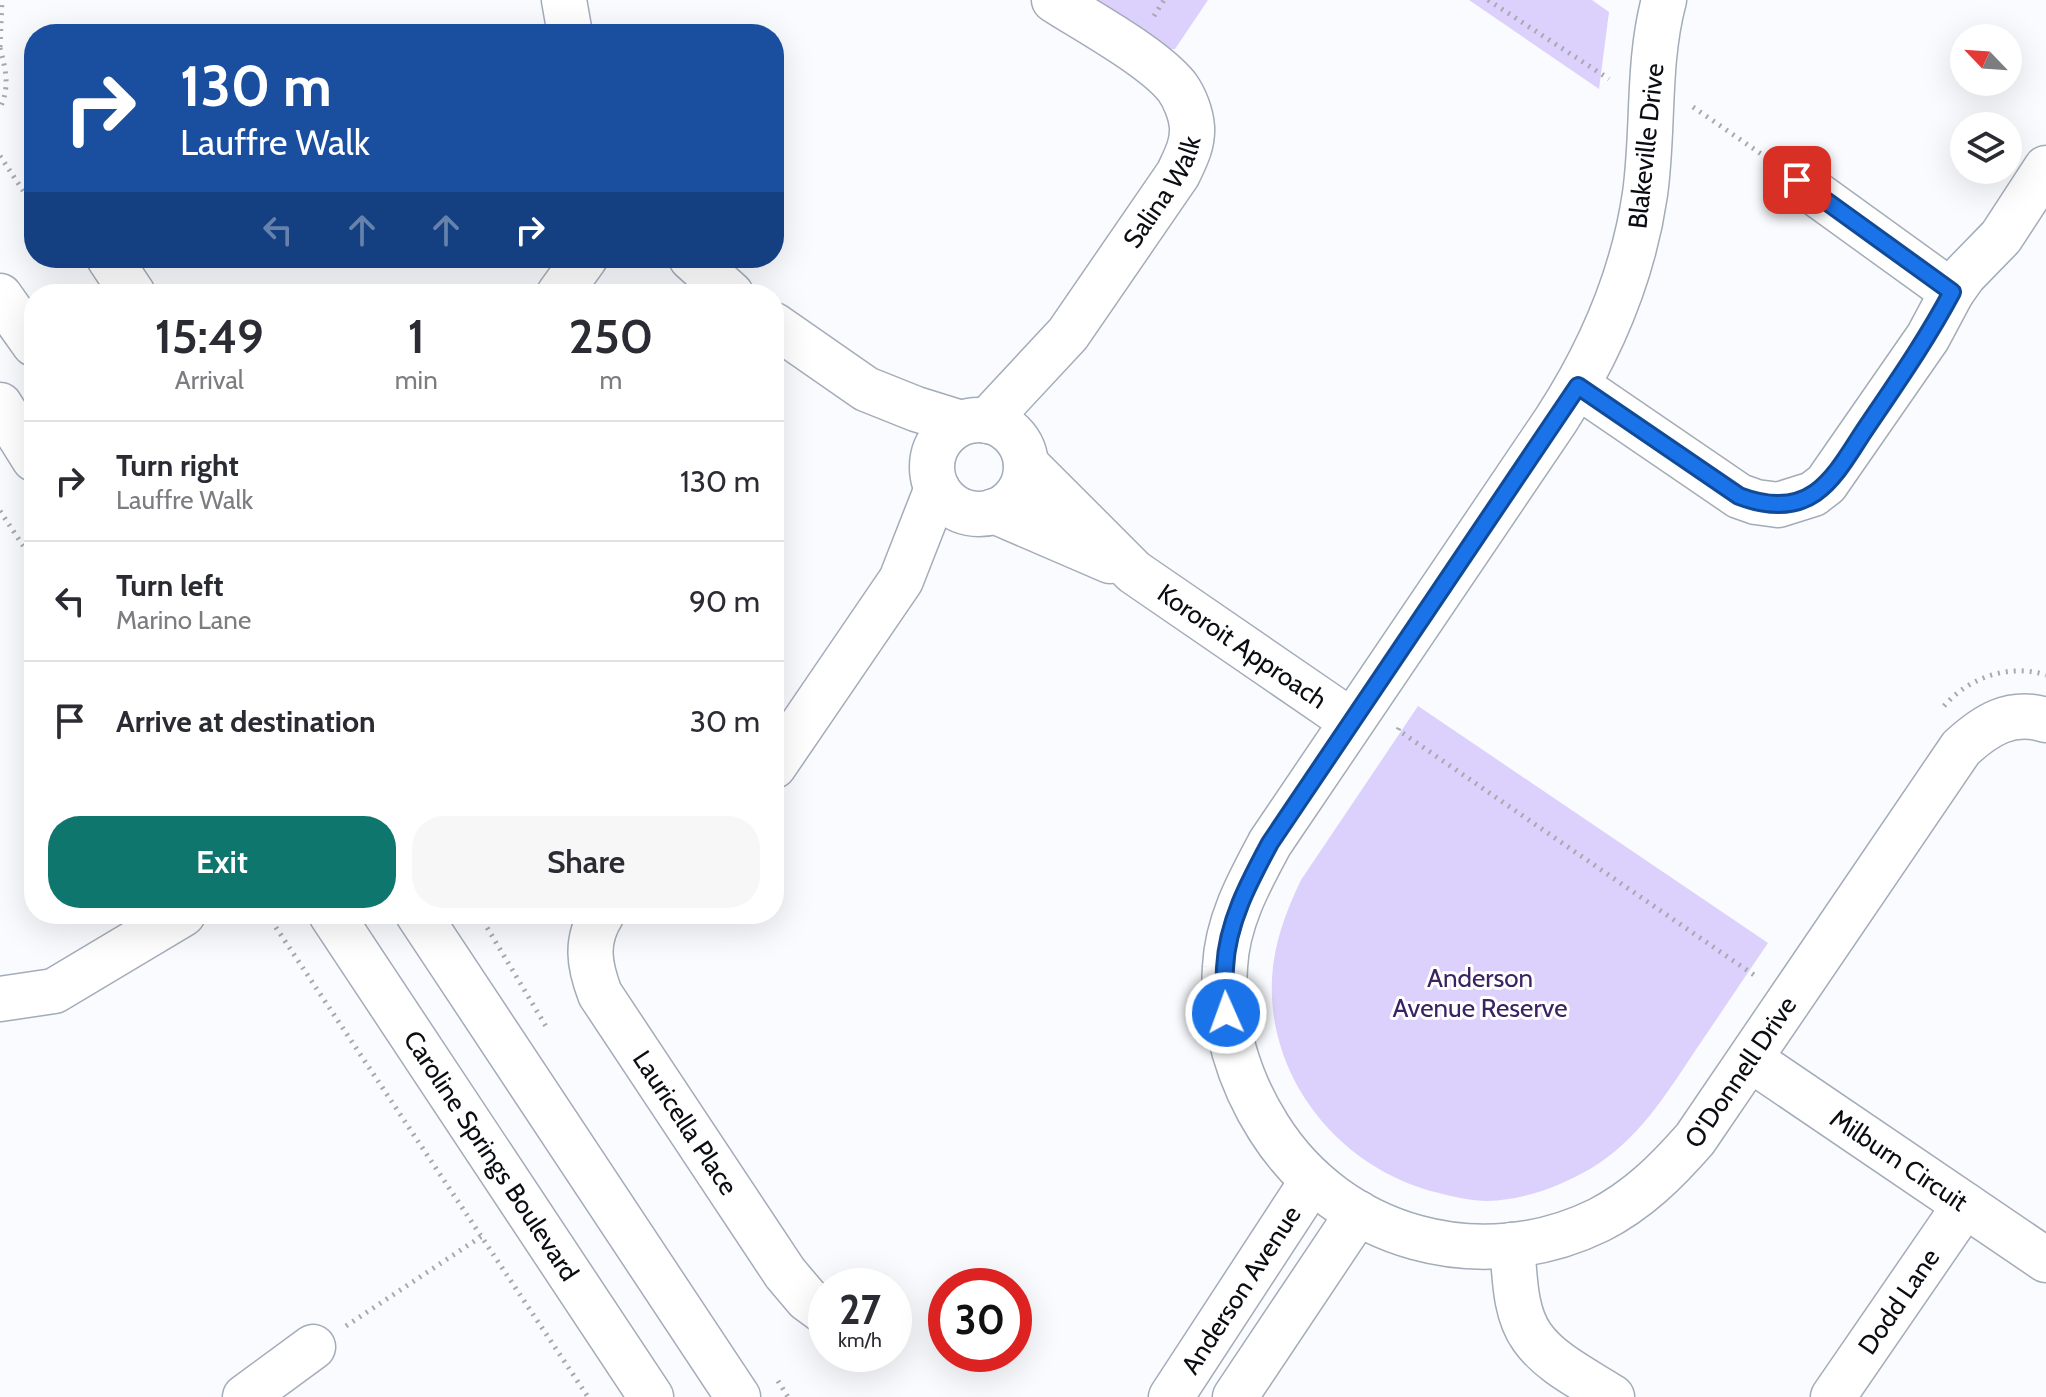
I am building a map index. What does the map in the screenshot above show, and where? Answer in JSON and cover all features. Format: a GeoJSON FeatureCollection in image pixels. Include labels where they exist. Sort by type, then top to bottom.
{"type":"FeatureCollection","features":[{"type":"Feature","properties":{"kind":"street"},"geometry":{"type":"LineString","coordinates":[[564,0],[568,24]]}},
{"type":"Feature","properties":{"kind":"street","name":"Salina Walk"},"geometry":{"type":"LineString","coordinates":[[999,438],[1178,174],[1189,152],[1192,129],[1189,111],[1178,89],[1168,78],[1054,0]]}},
{"type":"Feature","properties":{"kind":"street","name":"Blakeville Drive"},"geometry":{"type":"LineString","coordinates":[[1335,1197],[1280,1145],[1255,1106],[1241,1071],[1226,1013],[1225,967],[1232,926],[1248,883],[1270,843],[1578,386],[1605,331],[1634,246],[1645,193],[1653,69],[1664,0]]}},
{"type":"Feature","properties":{"kind":"street"},"geometry":{"type":"LineString","coordinates":[[1578,386],[1739,496],[1778,505],[1813,494],[1826,484],[1843,462],[1928,337],[1952,292],[2001,237],[2046,168]]}},
{"type":"Feature","properties":{"kind":"street"},"geometry":{"type":"LineString","coordinates":[[1797,180],[1952,292]]}},
{"type":"Feature","properties":{"kind":"street"},"geometry":{"type":"LineString","coordinates":[[702,268],[720,284]]}},
{"type":"Feature","properties":{"kind":"street"},"geometry":{"type":"LineString","coordinates":[[0,296],[24,330]]}},
{"type":"Feature","properties":{"kind":"street","name":"Kororoit Approach"},"geometry":{"type":"LineString","coordinates":[[784,332],[866,389],[999,438],[1134,572],[1351,721]]}},
{"type":"Feature","properties":{"kind":"street","name":"Kororoit Approach"},"geometry":{"type":"LineString","coordinates":[[866,389],[959,495],[1134,572]]}},
{"type":"Feature","properties":{"kind":"street"},"geometry":{"type":"LineString","coordinates":[[0,405],[24,443]]}},
{"type":"Feature","properties":{"kind":"street"},"geometry":{"type":"LineString","coordinates":[[949,431],[999,438],[1024,479],[1017,493],[1008,504],[959,495],[934,454],[940,441],[949,431]]}},
{"type":"Feature","properties":{"kind":"street"},"geometry":{"type":"LineString","coordinates":[[784,751],[959,495]]}},
{"type":"Feature","properties":{"kind":"street","name":"O'Donnell Drive"},"geometry":{"type":"LineString","coordinates":[[1335,1197],[1389,1229],[1420,1240],[1472,1248],[1512,1245],[1562,1234],[1631,1201],[1667,1172],[1695,1139],[1961,748],[2000,720],[2016,715],[2046,720]]}},
{"type":"Feature","properties":{"kind":"street"},"geometry":{"type":"LineString","coordinates":[[0,999],[54,991],[166,924]]}},
{"type":"Feature","properties":{"kind":"street","name":"Caroline Springs Boulevard"},"geometry":{"type":"LineString","coordinates":[[338,924],[651,1397]]}},
{"type":"Feature","properties":{"kind":"street"},"geometry":{"type":"LineString","coordinates":[[425,924],[738,1397]]}},
{"type":"Feature","properties":{"kind":"street","name":"Lauricella Place"},"geometry":{"type":"LineString","coordinates":[[598,924],[589,943],[590,969],[600,994],[785,1273],[808,1300]]}},
{"type":"Feature","properties":{"kind":"street","name":"Milburn Circuit"},"geometry":{"type":"LineString","coordinates":[[1750,1059],[2046,1260]]}},
{"type":"Feature","properties":{"kind":"street","name":"Anderson Avenue"},"geometry":{"type":"LineString","coordinates":[[1171,1397],[1335,1197]]}},
{"type":"Feature","properties":{"kind":"street","name":"Anderson Avenue"},"geometry":{"type":"LineString","coordinates":[[1235,1397],[1335,1197]]}},
{"type":"Feature","properties":{"kind":"street","name":"Dodd Lane"},"geometry":{"type":"LineString","coordinates":[[1833,1397],[1965,1205]]}},
{"type":"Feature","properties":{"kind":"street"},"geometry":{"type":"LineString","coordinates":[[1512,1245],[1517,1298],[1530,1335],[1554,1358],[1612,1397]]}},
{"type":"Feature","properties":{"kind":"street"},"geometry":{"type":"LineString","coordinates":[[245,1397],[313,1347]]}},
{"type":"Feature","properties":{"kind":"path"},"geometry":{"type":"LineString","coordinates":[[0,108],[7,76],[0,48],[2,0]]}},
{"type":"Feature","properties":{"kind":"path"},"geometry":{"type":"LineString","coordinates":[[1488,0],[1609,79]]}},
{"type":"Feature","properties":{"kind":"path"},"geometry":{"type":"LineString","coordinates":[[1692,122],[1693,107],[1797,180]]}},
{"type":"Feature","properties":{"kind":"path"},"geometry":{"type":"LineString","coordinates":[[0,156],[24,192]]}},
{"type":"Feature","properties":{"kind":"path"},"geometry":{"type":"LineString","coordinates":[[0,511],[24,547]]}},
{"type":"Feature","properties":{"kind":"path"},"geometry":{"type":"LineString","coordinates":[[1935,716],[1952,696],[1980,678],[2000,673],[2035,671],[2046,675]]}},
{"type":"Feature","properties":{"kind":"path"},"geometry":{"type":"LineString","coordinates":[[1406,718],[1398,730],[1754,975],[1763,962]]}},
{"type":"Feature","properties":{"kind":"path"},"geometry":{"type":"LineString","coordinates":[[274,924],[588,1397]]}},
{"type":"Feature","properties":{"kind":"path"},"geometry":{"type":"LineString","coordinates":[[313,1347],[482,1236]]}},
{"type":"Feature","properties":{"kind":"green space"},"geometry":{"type":"Polygon","coordinates":[[[1090,0],[1208,0],[1175,49],[1163,50],[1090,0]]]}},
{"type":"Feature","properties":{"kind":"green space"},"geometry":{"type":"Polygon","coordinates":[[[1469,0],[1592,0],[1609,12],[1599,89],[1469,0]]]}},
{"type":"Feature","properties":{"kind":"green space","name":"Anderson Avenue Reserve"},"geometry":{"type":"Polygon","coordinates":[[[1418,706],[1768,943],[1674,1082],[1623,1145],[1590,1169],[1566,1181],[1514,1198],[1481,1201],[1451,1196],[1404,1181],[1371,1164],[1342,1142],[1317,1116],[1297,1085],[1282,1052],[1274,1016],[1272,978],[1275,952],[1301,880],[1418,706]]]}},
{"type":"Feature","properties":{"kind":"route"},"geometry":{"type":"LineString","coordinates":[[1226,1013],[1225,967],[1232,926],[1248,883],[1270,843],[1578,386],[1739,496],[1756,502],[1778,505],[1813,494],[1826,484],[1843,462],[1928,337],[1952,292],[1797,180]]}}]}
